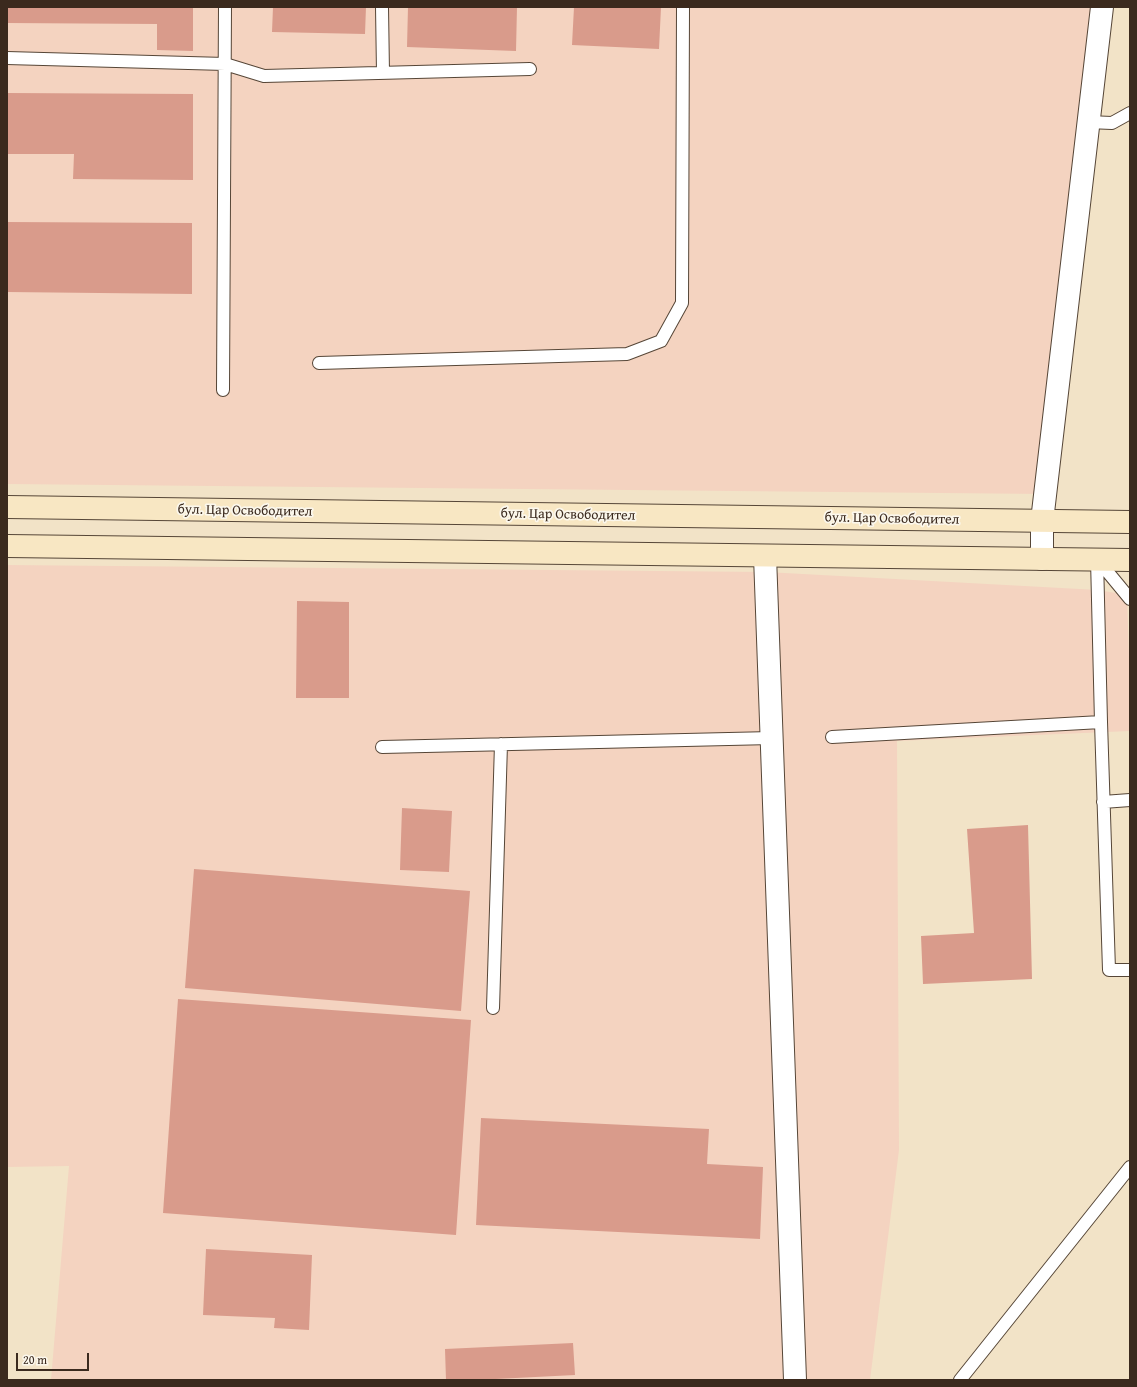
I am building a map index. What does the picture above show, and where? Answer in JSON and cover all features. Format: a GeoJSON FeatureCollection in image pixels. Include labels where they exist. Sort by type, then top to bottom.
{"type":"FeatureCollection","features":[{"type":"Feature","properties":{"kind":"main road","name":"бул. Цар Освободител"},"geometry":{"type":"LineString","coordinates":[[7,508],[1130,522]]}},
{"type":"Feature","properties":{"kind":"main road"},"geometry":{"type":"LineString","coordinates":[[7,546],[1130,560]]}},
{"type":"Feature","properties":{"kind":"street"},"geometry":{"type":"LineString","coordinates":[[1042,559],[1042,521],[1102,7]]}},
{"type":"Feature","properties":{"kind":"street"},"geometry":{"type":"LineString","coordinates":[[765,556],[795,1380]]}},
{"type":"Feature","properties":{"kind":"lane"},"geometry":{"type":"LineString","coordinates":[[223,390],[225,7]]}},
{"type":"Feature","properties":{"kind":"lane"},"geometry":{"type":"LineString","coordinates":[[382,7],[383,73]]}},
{"type":"Feature","properties":{"kind":"lane"},"geometry":{"type":"LineString","coordinates":[[319,363],[627,354],[662,341],[682,303],[683,7]]}},
{"type":"Feature","properties":{"kind":"lane"},"geometry":{"type":"LineString","coordinates":[[7,58],[225,64],[264,76],[530,69]]}},
{"type":"Feature","properties":{"kind":"lane"},"geometry":{"type":"LineString","coordinates":[[1088,122],[1112,123],[1130,113]]}},
{"type":"Feature","properties":{"kind":"lane"},"geometry":{"type":"LineString","coordinates":[[1097,560],[1130,599]]}},
{"type":"Feature","properties":{"kind":"lane"},"geometry":{"type":"LineString","coordinates":[[1097,560],[1109,970],[1130,970]]}},
{"type":"Feature","properties":{"kind":"lane"},"geometry":{"type":"LineString","coordinates":[[832,737],[1101,722]]}},
{"type":"Feature","properties":{"kind":"lane"},"geometry":{"type":"LineString","coordinates":[[382,747],[772,738]]}},
{"type":"Feature","properties":{"kind":"lane"},"geometry":{"type":"LineString","coordinates":[[493,1008],[501,744]]}},
{"type":"Feature","properties":{"kind":"lane"},"geometry":{"type":"LineString","coordinates":[[1103,802],[1130,800]]}},
{"type":"Feature","properties":{"kind":"lane"},"geometry":{"type":"LineString","coordinates":[[960,1380],[1130,1167]]}},
{"type":"Feature","properties":{"kind":"shaded area"},"geometry":{"type":"Polygon","coordinates":[[[7,7],[1102,7],[1045,494],[7,484],[7,7]]]}},
{"type":"Feature","properties":{"kind":"shaded area"},"geometry":{"type":"Polygon","coordinates":[[[7,565],[766,572],[1098,590],[1127,595],[1130,731],[897,741],[899,1150],[870,1380],[51,1380],[69,1166],[7,1167],[7,565]]]}},
{"type":"Feature","properties":{"kind":"building"},"geometry":{"type":"Polygon","coordinates":[[[7,7],[193,7],[193,51],[157,50],[157,24],[7,23],[7,7]]]}},
{"type":"Feature","properties":{"kind":"building"},"geometry":{"type":"Polygon","coordinates":[[[273,7],[366,7],[365,34],[272,32],[273,7]]]}},
{"type":"Feature","properties":{"kind":"building"},"geometry":{"type":"Polygon","coordinates":[[[408,7],[517,7],[516,51],[407,47],[408,7]]]}},
{"type":"Feature","properties":{"kind":"building"},"geometry":{"type":"Polygon","coordinates":[[[574,7],[661,7],[659,49],[572,45],[574,7]]]}},
{"type":"Feature","properties":{"kind":"building"},"geometry":{"type":"Polygon","coordinates":[[[7,93],[193,94],[193,180],[73,179],[74,154],[7,154],[7,93]]]}},
{"type":"Feature","properties":{"kind":"building"},"geometry":{"type":"Polygon","coordinates":[[[7,222],[192,223],[192,294],[7,292],[7,222]]]}},
{"type":"Feature","properties":{"kind":"building"},"geometry":{"type":"Polygon","coordinates":[[[297,601],[349,602],[349,698],[296,698],[297,601]]]}},
{"type":"Feature","properties":{"kind":"building"},"geometry":{"type":"Polygon","coordinates":[[[402,808],[452,811],[449,872],[400,870],[402,808]]]}},
{"type":"Feature","properties":{"kind":"building"},"geometry":{"type":"Polygon","coordinates":[[[1028,825],[1032,979],[923,984],[921,936],[974,933],[967,829],[1028,825]]]}},
{"type":"Feature","properties":{"kind":"building"},"geometry":{"type":"Polygon","coordinates":[[[194,869],[470,891],[461,1011],[185,988],[194,869]]]}},
{"type":"Feature","properties":{"kind":"building"},"geometry":{"type":"Polygon","coordinates":[[[178,999],[471,1020],[456,1235],[163,1213],[178,999]]]}},
{"type":"Feature","properties":{"kind":"building"},"geometry":{"type":"Polygon","coordinates":[[[481,1118],[709,1129],[707,1164],[763,1167],[760,1239],[476,1225],[481,1118]]]}},
{"type":"Feature","properties":{"kind":"building"},"geometry":{"type":"Polygon","coordinates":[[[206,1249],[312,1255],[309,1330],[274,1328],[275,1318],[203,1315],[206,1249]]]}},
{"type":"Feature","properties":{"kind":"building"},"geometry":{"type":"Polygon","coordinates":[[[573,1343],[575,1375],[446,1380],[445,1349],[573,1343]]]}}]}
